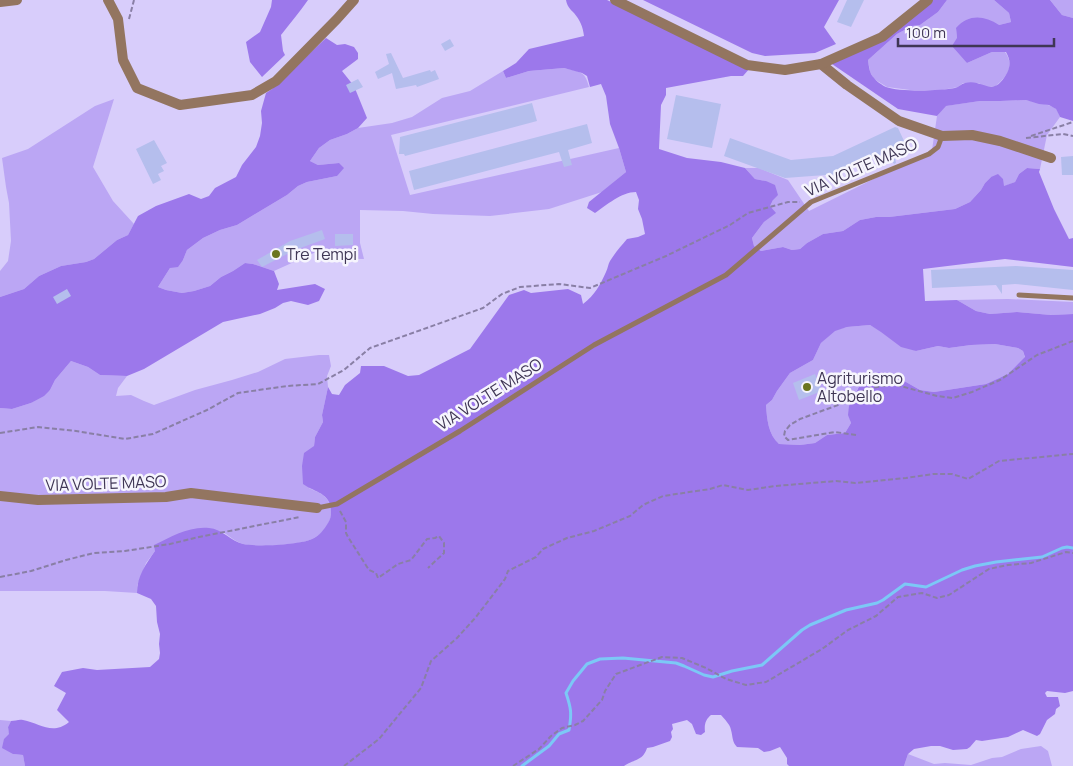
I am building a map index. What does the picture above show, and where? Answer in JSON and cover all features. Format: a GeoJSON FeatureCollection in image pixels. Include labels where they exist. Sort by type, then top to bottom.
{"type":"FeatureCollection","features":[{"type":"Feature","properties":{"kind":"street"},"geometry":{"type":"LineString","coordinates":[[0,2],[17,0]]}},
{"type":"Feature","properties":{"kind":"street"},"geometry":{"type":"LineString","coordinates":[[108,0],[118,19],[123,60],[137,88],[180,105],[252,95],[276,81],[354,0]]}},
{"type":"Feature","properties":{"kind":"street"},"geometry":{"type":"LineString","coordinates":[[615,0],[747,65],[784,70],[821,64],[882,37],[928,0]]}},
{"type":"Feature","properties":{"kind":"street","name":"VIA VOLTE MASO"},"geometry":{"type":"LineString","coordinates":[[821,64],[847,85],[899,121],[942,136],[972,135],[1000,140],[1051,158]]}},
{"type":"Feature","properties":{"kind":"street","name":"VIA VOLTE MASO"},"geometry":{"type":"LineString","coordinates":[[0,496],[38,500],[166,497],[191,493],[317,508]]}},
{"type":"Feature","properties":{"kind":"lane","name":"VIA VOLTE MASO"},"geometry":{"type":"LineString","coordinates":[[317,508],[337,504],[460,431],[594,346],[726,275],[811,202],[929,154],[938,147],[942,136]]}},
{"type":"Feature","properties":{"kind":"lane"},"geometry":{"type":"LineString","coordinates":[[1019,295],[1073,298]]}},
{"type":"Feature","properties":{"kind":"path"},"geometry":{"type":"LineString","coordinates":[[1073,122],[1027,138],[1064,134],[1073,136]]}},
{"type":"Feature","properties":{"kind":"path"},"geometry":{"type":"LineString","coordinates":[[0,433],[38,427],[125,439],[153,434],[207,410],[238,393],[318,384],[344,370],[370,348],[484,308],[502,294],[520,287],[559,284],[590,288],[666,256],[730,225],[748,213],[788,202],[816,200]]}},
{"type":"Feature","properties":{"kind":"path"},"geometry":{"type":"LineString","coordinates":[[856,435],[834,432],[788,440],[784,436],[785,431],[790,425],[800,419],[838,406],[867,389],[893,384],[937,396],[953,398],[1000,380],[1037,355],[1073,341]]}},
{"type":"Feature","properties":{"kind":"path"},"geometry":{"type":"LineString","coordinates":[[344,766],[379,739],[385,732],[421,688],[431,661],[457,638],[476,617],[505,579],[508,571],[536,557],[543,549],[567,538],[594,532],[630,516],[643,505],[663,496],[722,485],[748,490],[836,481],[855,483],[933,474],[952,474],[968,479],[1000,461],[1073,454]]}},
{"type":"Feature","properties":{"kind":"path"},"geometry":{"type":"LineString","coordinates":[[340,502],[340,511],[346,522],[346,533],[369,570],[376,573],[378,578],[398,564],[411,560],[427,539],[439,536],[444,543],[444,553],[428,568]]}},
{"type":"Feature","properties":{"kind":"path"},"geometry":{"type":"LineString","coordinates":[[0,577],[31,571],[94,553],[125,551],[170,544],[288,520],[306,515],[317,508]]}},
{"type":"Feature","properties":{"kind":"path"},"geometry":{"type":"LineString","coordinates":[[513,766],[539,749],[551,736],[562,728],[582,721],[602,700],[605,691],[616,674],[662,657],[682,658],[701,665],[726,680],[746,685],[766,682],[822,649],[848,630],[876,616],[898,597],[922,593],[936,598],[949,596],[989,569],[1032,563],[1066,552],[1073,553]]}},
{"type":"Feature","properties":{"kind":"shaded area"},"geometry":{"type":"Polygon","coordinates":[[[272,0],[308,0],[281,35],[285,55],[262,77],[250,62],[246,42],[260,32],[271,7],[272,0]]]}},
{"type":"Feature","properties":{"kind":"shaded area"},"geometry":{"type":"Polygon","coordinates":[[[566,0],[607,0],[750,68],[743,76],[731,76],[666,88],[666,95],[661,105],[659,149],[687,158],[721,162],[745,168],[755,179],[775,185],[778,195],[770,206],[776,213],[764,222],[752,238],[754,246],[761,251],[783,247],[792,250],[800,249],[823,234],[843,231],[860,220],[955,209],[970,202],[991,177],[998,174],[1003,179],[1004,186],[1015,182],[1019,174],[1027,168],[1040,169],[1039,172],[1054,209],[1069,239],[1073,238],[1073,267],[1005,259],[923,269],[925,301],[957,300],[976,311],[990,314],[1017,312],[1051,315],[1073,314],[1073,691],[1065,693],[1047,691],[1045,693],[1047,697],[1058,697],[1060,706],[1056,709],[1055,714],[1047,720],[1037,736],[1023,730],[1008,737],[982,741],[976,740],[967,749],[953,750],[940,746],[931,746],[914,749],[908,754],[904,766],[789,766],[787,758],[780,747],[764,752],[758,748],[737,747],[727,722],[721,715],[711,715],[706,722],[705,732],[701,735],[696,734],[692,724],[687,720],[672,724],[673,729],[670,741],[647,748],[641,758],[624,766],[25,766],[23,755],[13,754],[2,748],[4,739],[9,734],[8,727],[11,721],[20,720],[51,728],[63,726],[69,722],[57,710],[66,693],[54,686],[62,672],[83,668],[97,670],[150,667],[159,659],[160,634],[156,606],[151,599],[137,593],[140,576],[155,551],[154,545],[180,533],[202,528],[218,530],[243,544],[258,545],[278,545],[306,541],[315,538],[323,530],[329,522],[330,506],[326,497],[303,484],[302,466],[304,453],[314,446],[315,437],[323,422],[322,415],[328,387],[332,394],[339,395],[345,385],[360,373],[361,366],[384,366],[408,376],[419,375],[470,349],[509,295],[524,290],[531,293],[568,289],[581,295],[583,304],[597,290],[610,261],[627,239],[645,234],[638,209],[639,200],[636,192],[625,194],[595,213],[587,208],[589,202],[626,172],[610,124],[606,96],[601,84],[590,87],[587,76],[564,68],[529,71],[506,78],[503,71],[516,63],[529,49],[584,36],[580,21],[566,0]],[[870,325],[847,327],[835,331],[821,343],[813,360],[790,373],[772,400],[766,405],[770,431],[779,444],[800,445],[815,443],[827,435],[845,433],[851,423],[848,415],[849,406],[863,379],[874,373],[883,372],[899,378],[920,390],[934,392],[986,384],[1008,374],[1025,357],[1023,351],[1018,348],[995,344],[949,348],[938,346],[916,351],[901,347],[870,325]]]}},
{"type":"Feature","properties":{"kind":"shaded area"},"geometry":{"type":"Polygon","coordinates":[[[643,0],[839,0],[824,27],[836,44],[815,53],[765,56],[752,53],[643,0]]]}},
{"type":"Feature","properties":{"kind":"shaded area"},"geometry":{"type":"Polygon","coordinates":[[[932,0],[947,0],[938,12],[920,25],[912,26],[897,34],[868,60],[870,72],[876,80],[892,89],[909,90],[949,89],[972,82],[992,87],[997,85],[1002,81],[1009,67],[1006,52],[992,52],[967,63],[952,46],[957,38],[956,28],[971,18],[988,19],[999,25],[1011,22],[1009,13],[994,0],[1050,0],[1062,15],[1073,18],[1073,121],[1060,117],[1056,109],[1049,105],[1026,100],[980,101],[946,106],[937,116],[898,109],[832,64],[932,0]]]}},
{"type":"Feature","properties":{"kind":"shaded area"},"geometry":{"type":"Polygon","coordinates":[[[947,0],[994,0],[1009,13],[1011,22],[999,25],[956,28],[957,38],[967,63],[992,52],[1005,52],[1008,57],[1009,66],[1006,75],[1000,82],[996,86],[984,87],[979,83],[963,83],[958,87],[942,90],[910,90],[887,87],[874,79],[870,72],[868,60],[897,34],[912,26],[920,25],[938,12],[947,0]]]}},
{"type":"Feature","properties":{"kind":"shaded area"},"geometry":{"type":"Polygon","coordinates":[[[1050,0],[1073,0],[1073,18],[1062,15],[1050,0]]]}},
{"type":"Feature","properties":{"kind":"shaded area"},"geometry":{"type":"Polygon","coordinates":[[[326,38],[337,45],[345,44],[354,47],[358,53],[358,59],[342,71],[354,86],[367,118],[358,128],[330,140],[319,148],[310,161],[318,165],[339,163],[344,168],[337,176],[307,182],[298,186],[287,195],[237,225],[203,238],[187,250],[178,267],[170,268],[158,287],[182,293],[194,291],[210,286],[245,263],[274,271],[279,284],[277,290],[315,284],[325,289],[319,301],[308,305],[291,301],[260,314],[223,322],[144,369],[127,376],[100,375],[88,367],[71,361],[44,396],[31,403],[12,409],[0,408],[0,297],[24,289],[39,276],[61,266],[94,259],[117,240],[128,235],[138,216],[156,206],[189,194],[201,199],[209,196],[215,188],[236,177],[242,165],[256,147],[260,136],[261,111],[266,93],[326,38]]]}},
{"type":"Feature","properties":{"kind":"shaded area"},"geometry":{"type":"Polygon","coordinates":[[[564,68],[581,73],[586,77],[589,87],[391,135],[410,195],[619,148],[626,172],[602,192],[549,209],[490,216],[360,210],[360,243],[364,259],[330,258],[327,251],[316,252],[274,271],[245,263],[210,286],[194,291],[182,293],[158,287],[170,268],[183,260],[187,250],[203,238],[237,225],[287,195],[298,186],[307,182],[337,176],[339,163],[318,165],[310,161],[319,148],[330,140],[358,128],[392,123],[412,117],[442,98],[470,91],[503,71],[506,78],[529,71],[564,68]]]}},
{"type":"Feature","properties":{"kind":"shaded area"},"geometry":{"type":"Polygon","coordinates":[[[114,99],[93,167],[113,201],[134,224],[128,235],[117,240],[94,259],[61,266],[39,276],[24,289],[0,297],[0,271],[8,261],[11,241],[9,203],[2,158],[28,149],[95,106],[114,99]]]}},
{"type":"Feature","properties":{"kind":"shaded area"},"geometry":{"type":"Polygon","coordinates":[[[1026,100],[1054,107],[1060,117],[1047,135],[1040,169],[1027,168],[1019,174],[1015,182],[1003,187],[991,177],[970,202],[955,209],[860,220],[843,231],[823,234],[800,249],[792,250],[783,247],[761,251],[754,246],[752,238],[764,222],[775,213],[770,206],[773,200],[766,181],[755,179],[745,168],[759,168],[788,180],[809,211],[932,150],[937,116],[945,106],[980,101],[1026,100]]]}},
{"type":"Feature","properties":{"kind":"shaded area"},"geometry":{"type":"Polygon","coordinates":[[[1008,299],[1073,302],[1073,314],[1051,315],[1017,312],[990,314],[976,311],[957,300],[1008,299]]]}},
{"type":"Feature","properties":{"kind":"shaded area"},"geometry":{"type":"Polygon","coordinates":[[[870,325],[916,351],[938,346],[949,348],[995,344],[1018,348],[1023,351],[1025,358],[1008,374],[986,384],[934,392],[920,390],[899,378],[863,379],[850,405],[849,417],[851,423],[845,433],[827,435],[815,443],[800,445],[779,444],[770,431],[766,405],[772,400],[790,373],[813,360],[821,343],[835,330],[870,325]]]}},
{"type":"Feature","properties":{"kind":"shaded area"},"geometry":{"type":"Polygon","coordinates":[[[329,355],[331,366],[327,376],[328,387],[322,415],[323,422],[315,437],[309,488],[324,496],[331,509],[331,516],[326,527],[317,536],[298,543],[258,546],[240,543],[223,532],[155,551],[146,563],[137,586],[137,593],[105,591],[0,591],[0,408],[12,409],[31,403],[50,390],[55,380],[71,361],[88,367],[100,375],[127,376],[118,388],[116,396],[131,395],[154,405],[195,390],[258,372],[285,359],[329,355]]]}},
{"type":"Feature","properties":{"kind":"shaded area"},"geometry":{"type":"Polygon","coordinates":[[[0,720],[11,721],[8,727],[13,754],[23,755],[25,766],[0,766],[0,720]]]}},
{"type":"Feature","properties":{"kind":"shaded area"},"geometry":{"type":"Polygon","coordinates":[[[1041,746],[1048,751],[1052,766],[904,766],[908,754],[934,764],[971,765],[992,758],[1002,757],[1021,749],[1041,746]]]}},
{"type":"Feature","properties":{"kind":"building"},"geometry":{"type":"Polygon","coordinates":[[[847,0],[864,0],[851,27],[837,22],[847,0]]]}},
{"type":"Feature","properties":{"kind":"building"},"geometry":{"type":"Polygon","coordinates":[[[450,39],[454,46],[445,51],[441,44],[450,39]]]}},
{"type":"Feature","properties":{"kind":"building"},"geometry":{"type":"Polygon","coordinates":[[[391,53],[403,78],[435,70],[439,79],[417,87],[416,85],[396,89],[392,73],[378,79],[375,72],[389,64],[386,54],[391,53]]]}},
{"type":"Feature","properties":{"kind":"building"},"geometry":{"type":"Polygon","coordinates":[[[358,79],[363,87],[350,93],[346,85],[358,79]]]}},
{"type":"Feature","properties":{"kind":"building"},"geometry":{"type":"Polygon","coordinates":[[[676,95],[721,104],[712,148],[667,139],[676,95]]]}},
{"type":"Feature","properties":{"kind":"building"},"geometry":{"type":"Polygon","coordinates":[[[532,103],[537,121],[405,156],[404,154],[399,154],[400,137],[532,103]]]}},
{"type":"Feature","properties":{"kind":"building"},"geometry":{"type":"Polygon","coordinates":[[[587,124],[592,143],[568,150],[572,165],[564,167],[559,152],[414,190],[409,171],[587,124]]]}},
{"type":"Feature","properties":{"kind":"building"},"geometry":{"type":"Polygon","coordinates":[[[895,127],[898,128],[905,143],[893,148],[896,163],[894,164],[886,152],[839,174],[785,178],[724,156],[730,138],[791,160],[833,156],[895,127]]]}},
{"type":"Feature","properties":{"kind":"building"},"geometry":{"type":"Polygon","coordinates":[[[154,140],[167,163],[161,166],[164,171],[158,174],[161,180],[153,184],[136,149],[154,140]]]}},
{"type":"Feature","properties":{"kind":"building"},"geometry":{"type":"Polygon","coordinates":[[[1073,156],[1073,175],[1062,175],[1061,157],[1073,156]]]}},
{"type":"Feature","properties":{"kind":"building"},"geometry":{"type":"Polygon","coordinates":[[[322,230],[325,239],[295,250],[262,267],[257,260],[290,241],[322,230]]]}},
{"type":"Feature","properties":{"kind":"building"},"geometry":{"type":"Polygon","coordinates":[[[335,234],[353,234],[353,245],[335,246],[335,234]]]}},
{"type":"Feature","properties":{"kind":"building"},"geometry":{"type":"Polygon","coordinates":[[[1016,266],[1073,270],[1073,290],[1015,284],[1002,285],[1002,294],[996,285],[932,288],[931,270],[1016,266]]]}},
{"type":"Feature","properties":{"kind":"building"},"geometry":{"type":"Polygon","coordinates":[[[67,289],[71,296],[57,304],[53,297],[67,289]]]}},
{"type":"Feature","properties":{"kind":"building","name":"Agriturismo Altobello"},"geometry":{"type":"Polygon","coordinates":[[[815,374],[822,391],[799,400],[793,383],[815,374]]]}},
{"type":"Feature","properties":{"kind":"waterway"},"geometry":{"type":"LineString","coordinates":[[522,766],[549,746],[559,734],[569,730],[571,711],[566,693],[587,664],[600,659],[623,658],[676,663],[713,677],[762,665],[810,625],[846,610],[877,603],[905,584],[926,587],[975,566],[1042,557],[1062,548],[1073,548]]}},
{"type":"Feature","properties":{"kind":"place","name":"Tre Tempi"},"geometry":{"type":"Point","coordinates":[276,254]}},
{"type":"Feature","properties":{"kind":"place","name":"Agriturismo Altobello"},"geometry":{"type":"Point","coordinates":[807,387]}}]}
